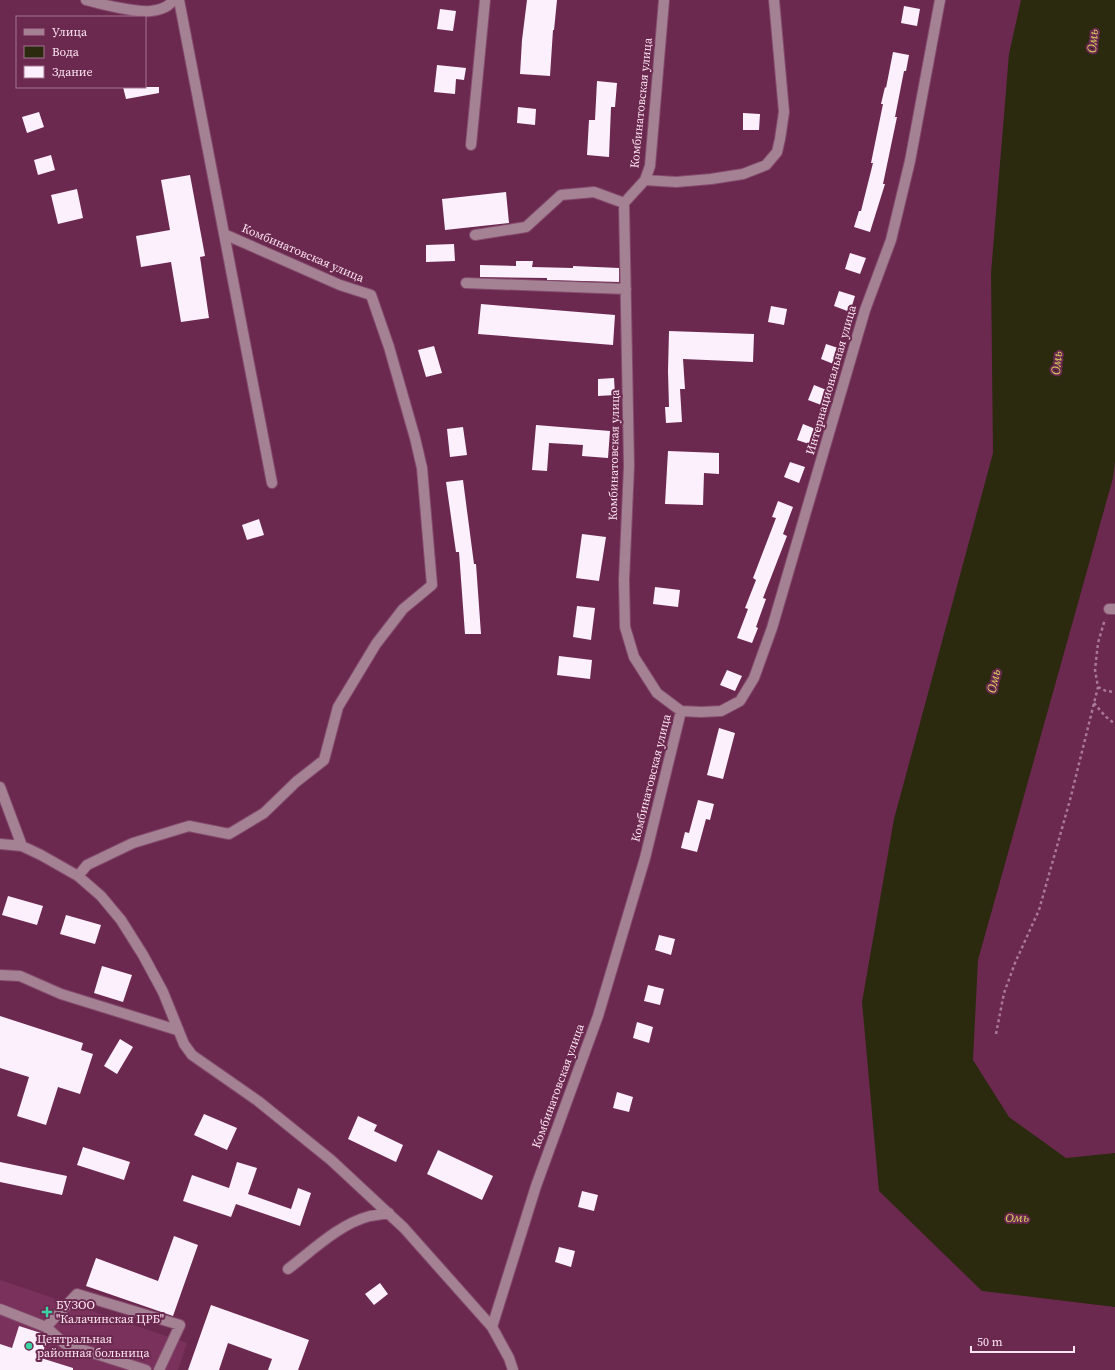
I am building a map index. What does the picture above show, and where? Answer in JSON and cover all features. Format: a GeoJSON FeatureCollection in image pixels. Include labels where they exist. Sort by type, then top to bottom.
{"type":"FeatureCollection","features":[{"type":"Feature","properties":{"kind":"street"},"geometry":{"type":"LineString","coordinates":[[86,0],[149,11],[162,9],[172,3],[173,0]]}},
{"type":"Feature","properties":{"kind":"street","name":"Комбинатовская улица"},"geometry":{"type":"LineString","coordinates":[[179,0],[272,483]]}},
{"type":"Feature","properties":{"kind":"street"},"geometry":{"type":"LineString","coordinates":[[471,144],[485,0]]}},
{"type":"Feature","properties":{"kind":"street","name":"Комбинатовская улица"},"geometry":{"type":"LineString","coordinates":[[492,1327],[536,1186],[598,1016],[645,858],[681,711],[657,693],[634,657],[625,626],[624,580],[629,466],[624,203],[645,180],[650,166],[654,134],[664,0]]}},
{"type":"Feature","properties":{"kind":"street"},"geometry":{"type":"LineString","coordinates":[[645,180],[676,182],[743,174],[766,166],[777,152],[784,112],[774,0]]}},
{"type":"Feature","properties":{"kind":"street","name":"Интернациональная улица"},"geometry":{"type":"LineString","coordinates":[[681,711],[721,711],[740,701],[754,678],[772,628],[865,310],[891,240],[910,161],[940,0]]}},
{"type":"Feature","properties":{"kind":"street"},"geometry":{"type":"LineString","coordinates":[[475,235],[526,227],[561,195],[594,192],[624,203]]}},
{"type":"Feature","properties":{"kind":"street","name":"Комбинатовская улица"},"geometry":{"type":"LineString","coordinates":[[78,876],[87,865],[133,843],[189,826],[229,834],[264,813],[296,782],[324,760],[338,707],[376,644],[402,609],[432,585],[422,468],[389,347],[371,295],[340,285],[224,234]]}},
{"type":"Feature","properties":{"kind":"street"},"geometry":{"type":"LineString","coordinates":[[466,283],[626,289]]}},
{"type":"Feature","properties":{"kind":"street"},"geometry":{"type":"LineString","coordinates":[[0,787],[22,846]]}},
{"type":"Feature","properties":{"kind":"street"},"geometry":{"type":"LineString","coordinates":[[0,844],[22,846],[41,855],[78,876],[101,896],[121,920],[143,955],[163,992],[177,1030],[184,1044],[192,1055],[270,1111],[331,1160],[389,1213],[492,1327],[509,1358],[513,1370]]}},
{"type":"Feature","properties":{"kind":"street"},"geometry":{"type":"LineString","coordinates":[[0,975],[20,976],[61,994],[177,1030]]}},
{"type":"Feature","properties":{"kind":"street"},"geometry":{"type":"LineString","coordinates":[[288,1269],[327,1239],[350,1224],[369,1216],[389,1213]]}},
{"type":"Feature","properties":{"kind":"street"},"geometry":{"type":"LineString","coordinates":[[46,1327],[77,1294],[180,1325],[159,1370]]}},
{"type":"Feature","properties":{"kind":"street"},"geometry":{"type":"LineString","coordinates":[[0,1309],[46,1327],[65,1344],[146,1370]]}},
{"type":"Feature","properties":{"kind":"path"},"geometry":{"type":"LineString","coordinates":[[996,1034],[1004,993],[1015,963],[1039,910],[1070,800],[1098,687],[1095,670],[1098,643],[1112,609]]}},
{"type":"Feature","properties":{"kind":"path"},"geometry":{"type":"LineString","coordinates":[[1098,687],[1106,691],[1115,692]]}},
{"type":"Feature","properties":{"kind":"path"},"geometry":{"type":"LineString","coordinates":[[1094,703],[1105,716],[1115,724]]}},
{"type":"Feature","properties":{"kind":"shaded area","name":"БУЗОО \"Калачинская ЦРБ\""},"geometry":{"type":"Polygon","coordinates":[[[0,1280],[187,1343],[178,1370],[0,1370],[0,1280]]]}},
{"type":"Feature","properties":{"kind":"water","name":"Омь"},"geometry":{"type":"Polygon","coordinates":[[[1021,0],[1115,0],[1115,462],[1113,478],[978,960],[973,1060],[1009,1117],[1066,1158],[1115,1153],[1115,1307],[982,1291],[879,1191],[862,1002],[894,819],[993,453],[991,273],[1009,54],[1021,0]]]}},
{"type":"Feature","properties":{"kind":"building"},"geometry":{"type":"Polygon","coordinates":[[[527,0],[557,0],[553,30],[550,76],[520,74],[522,40],[527,0]]]}},
{"type":"Feature","properties":{"kind":"building"},"geometry":{"type":"Polygon","coordinates":[[[904,6],[920,9],[917,26],[901,23],[904,6]]]}},
{"type":"Feature","properties":{"kind":"building"},"geometry":{"type":"Polygon","coordinates":[[[440,9],[456,11],[453,31],[437,29],[440,9]]]}},
{"type":"Feature","properties":{"kind":"building"},"geometry":{"type":"Polygon","coordinates":[[[893,52],[909,55],[906,71],[904,71],[895,117],[897,117],[883,184],[885,184],[870,232],[854,227],[859,211],[861,211],[873,163],[871,163],[883,104],[881,104],[885,87],[886,88],[893,52]]]}},
{"type":"Feature","properties":{"kind":"building"},"geometry":{"type":"Polygon","coordinates":[[[437,65],[466,68],[464,80],[456,79],[455,94],[434,92],[437,65]]]}},
{"type":"Feature","properties":{"kind":"building"},"geometry":{"type":"Polygon","coordinates":[[[597,81],[617,83],[615,107],[611,107],[609,157],[587,155],[589,120],[595,120],[597,81]]]}},
{"type":"Feature","properties":{"kind":"building"},"geometry":{"type":"Polygon","coordinates":[[[159,87],[159,93],[126,99],[123,88],[159,87]]]}},
{"type":"Feature","properties":{"kind":"building"},"geometry":{"type":"Polygon","coordinates":[[[518,107],[536,109],[535,125],[517,123],[518,107]]]}},
{"type":"Feature","properties":{"kind":"building"},"geometry":{"type":"Polygon","coordinates":[[[39,112],[44,127],[27,133],[22,117],[39,112]]]}},
{"type":"Feature","properties":{"kind":"building"},"geometry":{"type":"Polygon","coordinates":[[[743,113],[760,114],[759,130],[743,130],[743,113]]]}},
{"type":"Feature","properties":{"kind":"building"},"geometry":{"type":"Polygon","coordinates":[[[51,155],[55,170],[38,175],[34,160],[51,155]]]}},
{"type":"Feature","properties":{"kind":"building"},"geometry":{"type":"Polygon","coordinates":[[[190,175],[205,256],[200,257],[209,318],[181,322],[171,262],[141,267],[136,236],[170,230],[161,180],[190,175]]]}},
{"type":"Feature","properties":{"kind":"building"},"geometry":{"type":"Polygon","coordinates":[[[77,189],[83,218],[58,224],[51,195],[77,189]]]}},
{"type":"Feature","properties":{"kind":"building"},"geometry":{"type":"Polygon","coordinates":[[[506,192],[509,223],[445,230],[442,199],[506,192]]]}},
{"type":"Feature","properties":{"kind":"building"},"geometry":{"type":"Polygon","coordinates":[[[454,244],[455,261],[426,262],[426,245],[454,244]]]}},
{"type":"Feature","properties":{"kind":"building"},"geometry":{"type":"Polygon","coordinates":[[[850,253],[866,258],[860,274],[845,269],[850,253]]]}},
{"type":"Feature","properties":{"kind":"building"},"geometry":{"type":"Polygon","coordinates":[[[516,261],[533,261],[532,267],[573,268],[573,266],[619,268],[619,282],[547,280],[547,278],[480,277],[480,265],[516,266],[516,261]]]}},
{"type":"Feature","properties":{"kind":"building"},"geometry":{"type":"Polygon","coordinates":[[[839,291],[855,296],[850,312],[834,306],[839,291]]]}},
{"type":"Feature","properties":{"kind":"building"},"geometry":{"type":"Polygon","coordinates":[[[481,304],[615,315],[613,345],[478,334],[481,304]]]}},
{"type":"Feature","properties":{"kind":"building"},"geometry":{"type":"Polygon","coordinates":[[[771,306],[787,309],[784,325],[768,322],[771,306]]]}},
{"type":"Feature","properties":{"kind":"building"},"geometry":{"type":"Polygon","coordinates":[[[669,331],[754,334],[753,362],[683,359],[685,389],[680,389],[682,422],[666,423],[665,407],[669,407],[669,331]]]}},
{"type":"Feature","properties":{"kind":"building"},"geometry":{"type":"Polygon","coordinates":[[[826,344],[841,349],[836,365],[821,359],[826,344]]]}},
{"type":"Feature","properties":{"kind":"building"},"geometry":{"type":"Polygon","coordinates":[[[434,346],[442,373],[426,377],[418,350],[434,346]]]}},
{"type":"Feature","properties":{"kind":"building"},"geometry":{"type":"Polygon","coordinates":[[[614,378],[615,395],[598,396],[598,379],[614,378]]]}},
{"type":"Feature","properties":{"kind":"building"},"geometry":{"type":"Polygon","coordinates":[[[814,385],[829,391],[824,406],[808,400],[814,385]]]}},
{"type":"Feature","properties":{"kind":"building"},"geometry":{"type":"Polygon","coordinates":[[[803,424],[818,430],[812,445],[797,440],[803,424]]]}},
{"type":"Feature","properties":{"kind":"building"},"geometry":{"type":"Polygon","coordinates":[[[536,425],[610,431],[608,458],[582,456],[583,445],[549,443],[547,471],[532,470],[536,425]]]}},
{"type":"Feature","properties":{"kind":"building"},"geometry":{"type":"Polygon","coordinates":[[[463,427],[467,455],[450,457],[447,429],[463,427]]]}},
{"type":"Feature","properties":{"kind":"building"},"geometry":{"type":"Polygon","coordinates":[[[668,451],[719,453],[719,474],[704,473],[703,505],[665,504],[668,451]]]}},
{"type":"Feature","properties":{"kind":"building"},"geometry":{"type":"Polygon","coordinates":[[[790,462],[805,467],[799,483],[784,477],[790,462]]]}},
{"type":"Feature","properties":{"kind":"building"},"geometry":{"type":"Polygon","coordinates":[[[463,480],[474,564],[476,564],[481,634],[465,634],[459,552],[456,552],[446,482],[463,480]]]}},
{"type":"Feature","properties":{"kind":"building"},"geometry":{"type":"Polygon","coordinates":[[[778,501],[793,507],[783,534],[787,536],[763,598],[766,599],[752,643],[737,638],[748,609],[745,608],[756,580],[753,578],[776,518],[772,517],[778,501]]]}},
{"type":"Feature","properties":{"kind":"building"},"geometry":{"type":"Polygon","coordinates":[[[259,519],[264,535],[247,540],[242,525],[259,519]]]}},
{"type":"Feature","properties":{"kind":"building"},"geometry":{"type":"Polygon","coordinates":[[[582,534],[606,537],[599,581],[576,578],[582,534]]]}},
{"type":"Feature","properties":{"kind":"building"},"geometry":{"type":"Polygon","coordinates":[[[655,587],[680,590],[678,607],[653,604],[655,587]]]}},
{"type":"Feature","properties":{"kind":"building"},"geometry":{"type":"Polygon","coordinates":[[[577,606],[595,608],[591,640],[573,637],[577,606]]]}},
{"type":"Feature","properties":{"kind":"building"},"geometry":{"type":"Polygon","coordinates":[[[559,656],[592,660],[590,679],[557,675],[559,656]]]}},
{"type":"Feature","properties":{"kind":"building"},"geometry":{"type":"Polygon","coordinates":[[[727,670],[742,676],[735,691],[720,685],[727,670]]]}},
{"type":"Feature","properties":{"kind":"building"},"geometry":{"type":"Polygon","coordinates":[[[719,728],[735,733],[723,779],[707,775],[719,728]]]}},
{"type":"Feature","properties":{"kind":"building"},"geometry":{"type":"Polygon","coordinates":[[[698,800],[714,804],[710,820],[706,819],[697,852],[681,848],[685,832],[689,833],[698,800]]]}},
{"type":"Feature","properties":{"kind":"building"},"geometry":{"type":"Polygon","coordinates":[[[8,896],[43,906],[37,925],[2,915],[8,896]]]}},
{"type":"Feature","properties":{"kind":"building"},"geometry":{"type":"Polygon","coordinates":[[[66,915],[101,925],[95,944],[60,934],[66,915]]]}},
{"type":"Feature","properties":{"kind":"building"},"geometry":{"type":"Polygon","coordinates":[[[659,935],[675,939],[671,955],[655,950],[659,935]]]}},
{"type":"Feature","properties":{"kind":"building"},"geometry":{"type":"Polygon","coordinates":[[[102,966],[132,975],[123,1002],[94,993],[102,966]]]}},
{"type":"Feature","properties":{"kind":"building"},"geometry":{"type":"Polygon","coordinates":[[[648,985],[664,989],[660,1005],[644,1001],[648,985]]]}},
{"type":"Feature","properties":{"kind":"building"},"geometry":{"type":"Polygon","coordinates":[[[0,1016],[83,1043],[81,1050],[93,1054],[80,1094],[58,1087],[46,1125],[17,1116],[29,1077],[0,1068],[0,1016]]]}},
{"type":"Feature","properties":{"kind":"building"},"geometry":{"type":"Polygon","coordinates":[[[637,1022],[653,1027],[649,1043],[633,1038],[637,1022]]]}},
{"type":"Feature","properties":{"kind":"building"},"geometry":{"type":"Polygon","coordinates":[[[120,1039],[133,1047],[117,1074],[104,1066],[120,1039]]]}},
{"type":"Feature","properties":{"kind":"building"},"geometry":{"type":"Polygon","coordinates":[[[617,1092],[633,1097],[629,1112],[613,1108],[617,1092]]]}},
{"type":"Feature","properties":{"kind":"building"},"geometry":{"type":"Polygon","coordinates":[[[204,1114],[237,1128],[227,1150],[194,1135],[204,1114]]]}},
{"type":"Feature","properties":{"kind":"building"},"geometry":{"type":"Polygon","coordinates":[[[358,1116],[377,1125],[374,1131],[403,1145],[396,1162],[348,1139],[358,1116]]]}},
{"type":"Feature","properties":{"kind":"building"},"geometry":{"type":"Polygon","coordinates":[[[83,1147],[130,1162],[124,1180],[77,1165],[83,1147]]]}},
{"type":"Feature","properties":{"kind":"building"},"geometry":{"type":"Polygon","coordinates":[[[438,1150],[493,1176],[482,1200],[427,1174],[438,1150]]]}},
{"type":"Feature","properties":{"kind":"building"},"geometry":{"type":"Polygon","coordinates":[[[0,1162],[67,1176],[62,1195],[0,1182],[0,1162]]]}},
{"type":"Feature","properties":{"kind":"building"},"geometry":{"type":"Polygon","coordinates":[[[237,1162],[257,1168],[248,1194],[291,1209],[298,1188],[311,1193],[300,1226],[236,1204],[231,1217],[183,1201],[192,1175],[229,1188],[237,1162]]]}},
{"type":"Feature","properties":{"kind":"building"},"geometry":{"type":"Polygon","coordinates":[[[582,1191],[598,1195],[594,1211],[578,1207],[582,1191]]]}},
{"type":"Feature","properties":{"kind":"building"},"geometry":{"type":"Polygon","coordinates":[[[174,1236],[198,1245],[173,1316],[86,1286],[96,1258],[158,1281],[174,1236]]]}},
{"type":"Feature","properties":{"kind":"building"},"geometry":{"type":"Polygon","coordinates":[[[559,1247],[575,1251],[571,1267],[555,1262],[559,1247]]]}},
{"type":"Feature","properties":{"kind":"building"},"geometry":{"type":"Polygon","coordinates":[[[380,1283],[388,1294],[374,1305],[365,1294],[380,1283]]]}},
{"type":"Feature","properties":{"kind":"building"},"geometry":{"type":"Polygon","coordinates":[[[211,1305],[309,1340],[298,1370],[268,1370],[272,1359],[228,1343],[219,1370],[188,1370],[211,1305]]]}},
{"type":"Feature","properties":{"kind":"building","name":"Центральная районная больница"},"geometry":{"type":"Polygon","coordinates":[[[19,1326],[44,1334],[48,1337],[41,1358],[73,1368],[73,1370],[0,1370],[0,1344],[12,1348],[19,1326]]]}},
{"type":"Feature","properties":{"kind":"place","name":"БУЗОО \"Калачинская ЦРБ\""},"geometry":{"type":"Point","coordinates":[47,1312]}},
{"type":"Feature","properties":{"kind":"place","name":"Центральная районная больница"},"geometry":{"type":"Point","coordinates":[29,1346]}}]}
